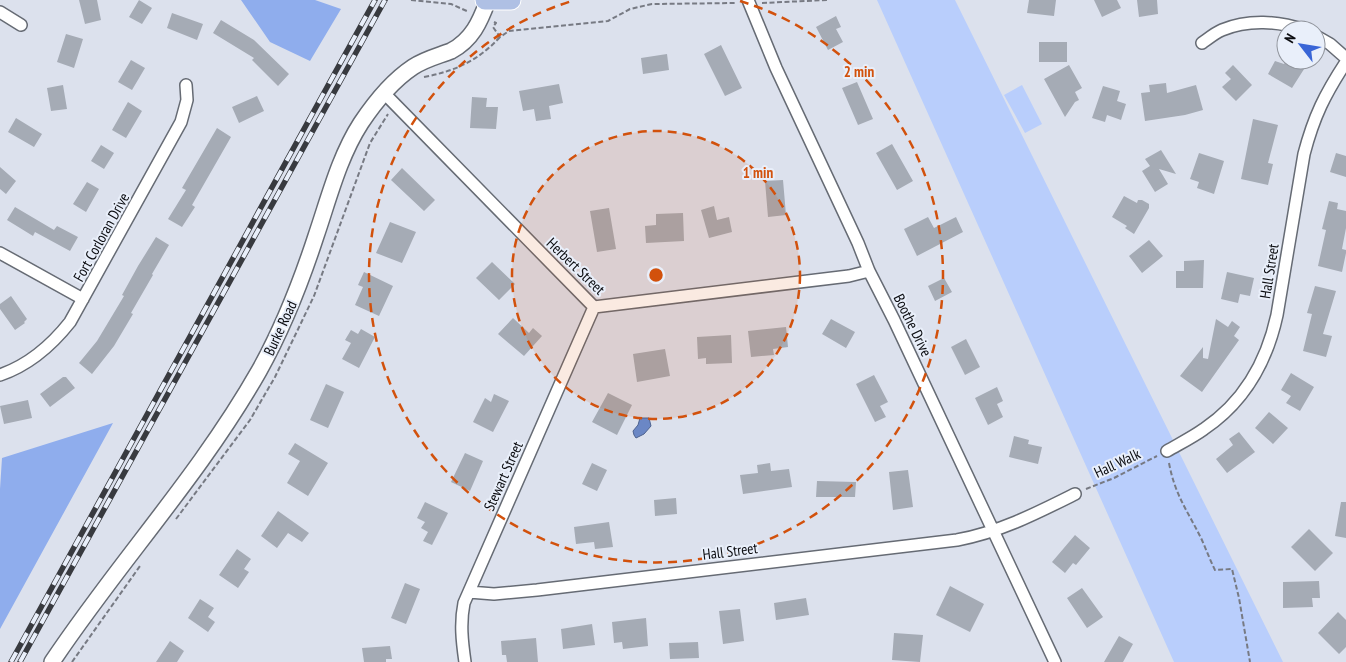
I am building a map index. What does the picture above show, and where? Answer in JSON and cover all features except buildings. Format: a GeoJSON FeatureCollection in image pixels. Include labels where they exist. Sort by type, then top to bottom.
{"type":"FeatureCollection","features":[{"type":"Feature","properties":{"kind":"main road"},"geometry":{"type":"LineString","coordinates":[[485,4],[511,0]]}},
{"type":"Feature","properties":{"kind":"street","name":"Boothe Drive"},"geometry":{"type":"LineString","coordinates":[[748,2],[776,68],[858,243],[869,271],[894,320],[1054,662]]}},
{"type":"Feature","properties":{"kind":"street","name":"Burke Road"},"geometry":{"type":"LineString","coordinates":[[52,662],[187,481],[235,410],[259,370],[278,335],[296,294],[346,151],[362,123],[384,93],[414,66],[452,50],[466,40],[475,30],[485,4]]}},
{"type":"Feature","properties":{"kind":"street"},"geometry":{"type":"LineString","coordinates":[[0,12],[21,26]]}},
{"type":"Feature","properties":{"kind":"street"},"geometry":{"type":"LineString","coordinates":[[1202,43],[1222,30],[1260,23],[1276,24]]}},
{"type":"Feature","properties":{"kind":"street"},"geometry":{"type":"LineString","coordinates":[[1326,42],[1346,58]]}},
{"type":"Feature","properties":{"kind":"street","name":"Hall Street"},"geometry":{"type":"LineString","coordinates":[[1167,450],[1203,430],[1219,418],[1238,399],[1263,360],[1273,334],[1277,315],[1304,154],[1310,129],[1327,92],[1346,62]]}},
{"type":"Feature","properties":{"kind":"street","name":"Fort Corloran Drive"},"geometry":{"type":"LineString","coordinates":[[0,375],[23,365],[42,352],[60,336],[70,322],[181,122],[187,100],[186,85]]}},
{"type":"Feature","properties":{"kind":"street","name":"Herbert Street"},"geometry":{"type":"LineString","coordinates":[[384,93],[594,307],[849,276],[869,271]]}},
{"type":"Feature","properties":{"kind":"street"},"geometry":{"type":"LineString","coordinates":[[0,253],[83,299]]}},
{"type":"Feature","properties":{"kind":"street","name":"Stewart Street"},"geometry":{"type":"LineString","coordinates":[[465,662],[461,634],[462,616],[469,592],[594,307]]}},
{"type":"Feature","properties":{"kind":"street","name":"Hall Street"},"geometry":{"type":"LineString","coordinates":[[469,592],[494,594],[537,590],[957,540],[1012,525],[1075,494]]}},
{"type":"Feature","properties":{"kind":"path"},"geometry":{"type":"LineString","coordinates":[[411,0],[430,3],[485,4],[496,23],[493,27],[500,37],[509,31],[608,21],[630,9],[652,4],[827,0]]}},
{"type":"Feature","properties":{"kind":"path"},"geometry":{"type":"LineString","coordinates":[[1167,450],[1172,479],[1180,500],[1215,570],[1232,568],[1250,662]]}},
{"type":"Feature","properties":{"kind":"path","name":"Hall Walk"},"geometry":{"type":"LineString","coordinates":[[1075,494],[1114,478],[1167,450]]}},
{"type":"Feature","properties":{"kind":"shaded area"},"geometry":{"type":"Polygon","coordinates":[[[241,0],[315,0],[341,9],[310,61],[270,42],[241,0]]]}},
{"type":"Feature","properties":{"kind":"shaded area"},"geometry":{"type":"Polygon","coordinates":[[[877,0],[955,0],[1283,662],[1174,662],[877,0]]]}},
{"type":"Feature","properties":{"kind":"shaded area"},"geometry":{"type":"Polygon","coordinates":[[[1022,85],[1042,124],[1025,133],[1004,95],[1022,85]]]}},
{"type":"Feature","properties":{"kind":"shaded area"},"geometry":{"type":"Polygon","coordinates":[[[640,418],[649,418],[651,426],[644,434],[636,438],[633,431],[638,425],[640,418]]]}},
{"type":"Feature","properties":{"kind":"shaded area"},"geometry":{"type":"Polygon","coordinates":[[[113,423],[0,629],[0,489],[2,458],[113,423]]]}},
{"type":"Feature","properties":{"kind":"railway"},"geometry":{"type":"LineString","coordinates":[[11,662],[375,0]]}},
{"type":"Feature","properties":{"kind":"railway"},"geometry":{"type":"LineString","coordinates":[[20,662],[385,0]]}}]}
